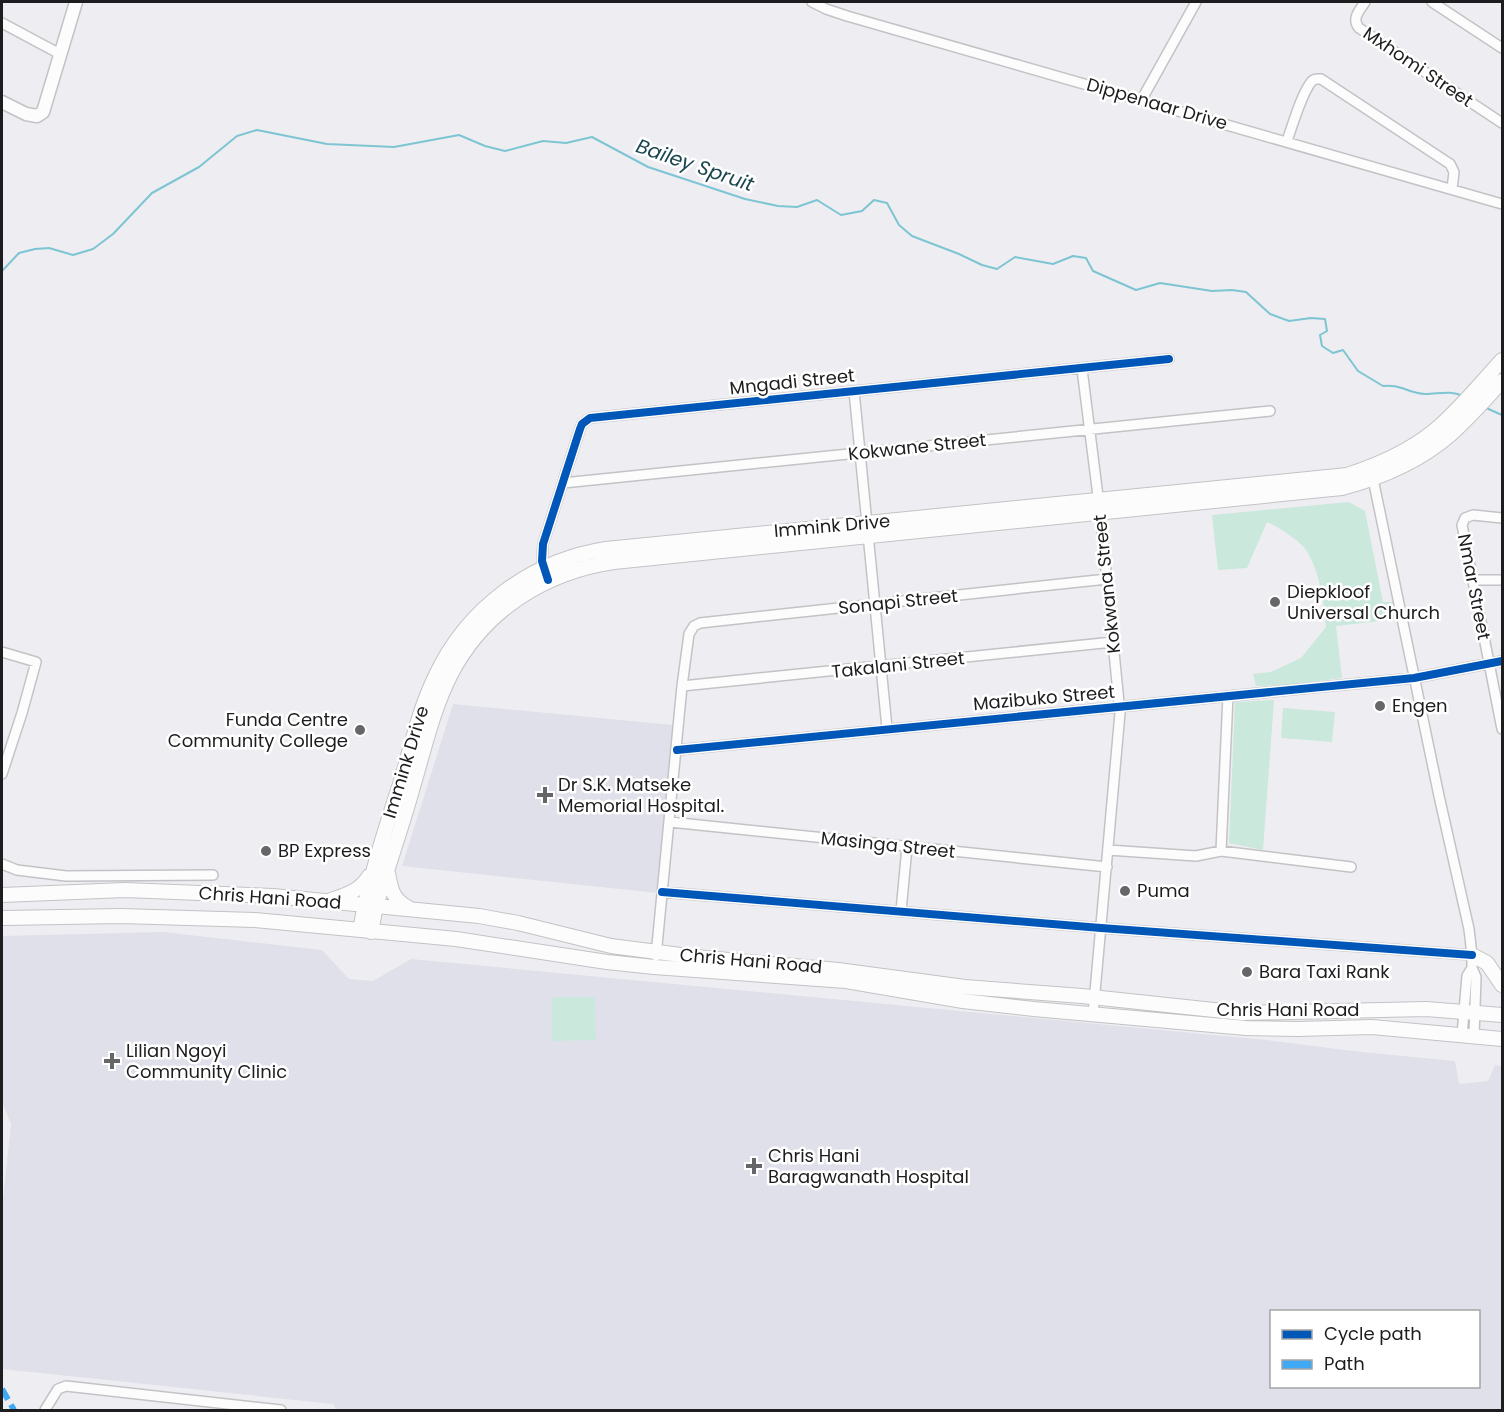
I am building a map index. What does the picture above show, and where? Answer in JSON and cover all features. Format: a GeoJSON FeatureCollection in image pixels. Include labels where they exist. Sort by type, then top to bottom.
{"type":"FeatureCollection","features":[{"type":"Feature","properties":{"kind":"main road","name":"Immink Drive"},"geometry":{"type":"LineString","coordinates":[[1372,473],[1434,431],[1503,360]]}},
{"type":"Feature","properties":{"kind":"main road","name":"Immink Drive"},"geometry":{"type":"LineString","coordinates":[[380,870],[451,674],[473,640],[488,623],[546,574],[579,554],[606,549],[867,530],[1099,506],[1372,473],[1430,449],[1449,436],[1503,381]]}},
{"type":"Feature","properties":{"kind":"main road","name":"Immink Drive"},"geometry":{"type":"LineString","coordinates":[[366,931],[370,905],[419,720],[440,667],[464,630],[485,607],[513,584],[546,574]]}},
{"type":"Feature","properties":{"kind":"main road"},"geometry":{"type":"LineString","coordinates":[[326,901],[361,887],[380,870],[393,895],[400,903],[414,910]]}},
{"type":"Feature","properties":{"kind":"main road","name":"Chris Hani Road"},"geometry":{"type":"LineString","coordinates":[[2,895],[125,890],[215,892],[479,916],[518,923],[611,946],[838,970],[954,986],[1242,1013],[1425,1008],[1503,1015]]}},
{"type":"Feature","properties":{"kind":"main road","name":"Chris Hani Road"},"geometry":{"type":"LineString","coordinates":[[2,918],[197,917],[456,939],[654,967],[846,981],[963,1001],[1093,1014],[1263,1029],[1372,1027],[1503,1039]]}},
{"type":"Feature","properties":{"kind":"main road"},"geometry":{"type":"LineString","coordinates":[[1472,962],[1484,960],[1491,966],[1503,985]]}},
{"type":"Feature","properties":{"kind":"main road"},"geometry":{"type":"LineString","coordinates":[[1094,998],[1097,1006],[1104,1009],[1156,1019]]}},
{"type":"Feature","properties":{"kind":"street"},"geometry":{"type":"LineString","coordinates":[[2,102],[32,116],[43,112],[76,2]]}},
{"type":"Feature","properties":{"kind":"street","name":"Dippenaar Drive"},"geometry":{"type":"LineString","coordinates":[[812,2],[847,16],[1503,204]]}},
{"type":"Feature","properties":{"kind":"street"},"geometry":{"type":"LineString","coordinates":[[1142,99],[1196,2]]}},
{"type":"Feature","properties":{"kind":"street"},"geometry":{"type":"LineString","coordinates":[[1352,2],[1364,3]]}},
{"type":"Feature","properties":{"kind":"street"},"geometry":{"type":"LineString","coordinates":[[1432,2],[1503,48]]}},
{"type":"Feature","properties":{"kind":"street","name":"Mxhomi Street"},"geometry":{"type":"LineString","coordinates":[[1364,3],[1355,18],[1359,28],[1503,123]]}},
{"type":"Feature","properties":{"kind":"street"},"geometry":{"type":"LineString","coordinates":[[2,23],[60,54]]}},
{"type":"Feature","properties":{"kind":"street"},"geometry":{"type":"LineString","coordinates":[[1287,141],[1311,83],[1321,79],[1450,164],[1454,174],[1452,189]]}},
{"type":"Feature","properties":{"kind":"street","name":"Mngadi Street"},"geometry":{"type":"LineString","coordinates":[[546,574],[542,550],[580,429],[582,424],[590,418],[1169,359]]}},
{"type":"Feature","properties":{"kind":"street","name":"Kokwana Street"},"geometry":{"type":"LineString","coordinates":[[1082,369],[1120,706],[1093,1014]]}},
{"type":"Feature","properties":{"kind":"street"},"geometry":{"type":"LineString","coordinates":[[854,391],[887,728]]}},
{"type":"Feature","properties":{"kind":"street","name":"Kokwane Street"},"geometry":{"type":"LineString","coordinates":[[563,483],[1270,411]]}},
{"type":"Feature","properties":{"kind":"street"},"geometry":{"type":"LineString","coordinates":[[1372,473],[1469,929],[1472,962],[1467,976],[1470,1012],[1468,1036]]}},
{"type":"Feature","properties":{"kind":"street","name":"Nmar Street"},"geometry":{"type":"LineString","coordinates":[[1503,518],[1473,515],[1462,521],[1503,729]]}},
{"type":"Feature","properties":{"kind":"street","name":"Sonapi Street"},"geometry":{"type":"LineString","coordinates":[[682,686],[691,629],[700,623],[1107,579]]}},
{"type":"Feature","properties":{"kind":"street"},"geometry":{"type":"LineString","coordinates":[[1473,580],[1503,580]]}},
{"type":"Feature","properties":{"kind":"street","name":"Takalani Street"},"geometry":{"type":"LineString","coordinates":[[682,686],[1113,642]]}},
{"type":"Feature","properties":{"kind":"street"},"geometry":{"type":"LineString","coordinates":[[2,652],[36,662],[2,774]]}},
{"type":"Feature","properties":{"kind":"street","name":"Mazibuko Street"},"geometry":{"type":"LineString","coordinates":[[677,750],[1414,678],[1503,661]]}},
{"type":"Feature","properties":{"kind":"street"},"geometry":{"type":"LineString","coordinates":[[654,967],[682,686]]}},
{"type":"Feature","properties":{"kind":"street"},"geometry":{"type":"LineString","coordinates":[[1221,851],[1228,696]]}},
{"type":"Feature","properties":{"kind":"street","name":"Masinga Street"},"geometry":{"type":"LineString","coordinates":[[669,822],[1107,867]]}},
{"type":"Feature","properties":{"kind":"street"},"geometry":{"type":"LineString","coordinates":[[901,911],[906,847]]}},
{"type":"Feature","properties":{"kind":"street"},"geometry":{"type":"LineString","coordinates":[[1108,850],[1196,856],[1221,851],[1351,867]]}},
{"type":"Feature","properties":{"kind":"street"},"geometry":{"type":"LineString","coordinates":[[2,864],[17,870],[66,876],[213,875]]}},
{"type":"Feature","properties":{"kind":"street"},"geometry":{"type":"LineString","coordinates":[[662,892],[1101,928],[1472,962]]}},
{"type":"Feature","properties":{"kind":"street"},"geometry":{"type":"LineString","coordinates":[[45,1410],[58,1389],[66,1386],[281,1410]]}},
{"type":"Feature","properties":{"kind":"shaded area","name":"Dr S.K. Matseke Memorial Hospital."},"geometry":{"type":"Polygon","coordinates":[[[453,704],[673,725],[657,893],[402,866],[453,704]]]}},
{"type":"Feature","properties":{"kind":"shaded area","name":"Chris Hani Baragwanath Hospital"},"geometry":{"type":"Polygon","coordinates":[[[163,932],[322,950],[349,979],[373,981],[411,959],[1267,1040],[1455,1061],[1459,1084],[1488,1081],[1495,1065],[1502,1066],[1502,1410],[337,1410],[333,1404],[2,1369],[2,1208],[11,1124],[2,1102],[2,936],[163,932]]]}},
{"type":"Feature","properties":{"kind":"green space"},"geometry":{"type":"Polygon","coordinates":[[[1349,502],[1365,511],[1383,602],[1393,602],[1397,619],[1336,626],[1342,678],[1256,686],[1253,674],[1271,672],[1301,658],[1326,627],[1318,579],[1312,561],[1301,544],[1267,522],[1247,568],[1218,570],[1212,515],[1349,502]]]}},
{"type":"Feature","properties":{"kind":"green space"},"geometry":{"type":"Polygon","coordinates":[[[1274,700],[1263,850],[1229,843],[1235,702],[1274,700]]]}},
{"type":"Feature","properties":{"kind":"green space"},"geometry":{"type":"Polygon","coordinates":[[[1283,708],[1335,712],[1332,742],[1281,738],[1283,708]]]}},
{"type":"Feature","properties":{"kind":"green space"},"geometry":{"type":"Polygon","coordinates":[[[552,997],[595,997],[596,1040],[552,1041],[552,997]]]}},
{"type":"Feature","properties":{"kind":"waterway","name":"Bailey Spruit"},"geometry":{"type":"LineString","coordinates":[[2,271],[19,253],[35,249],[49,248],[73,255],[93,249],[113,234],[152,193],[199,167],[237,136],[257,130],[327,144],[394,147],[459,135],[485,146],[505,151],[543,141],[566,143],[592,137],[648,167],[745,199],[778,206],[797,207],[817,200],[841,215],[862,211],[874,200],[887,203],[899,225],[912,236],[997,269],[1015,257],[1053,264],[1073,256],[1086,258],[1093,271],[1136,290],[1160,283],[1212,291],[1246,292],[1270,314],[1289,321],[1325,319],[1327,331],[1320,335],[1322,346],[1333,353],[1343,350],[1358,371],[1383,386],[1395,386],[1425,394],[1449,393],[1463,396]]}},
{"type":"Feature","properties":{"kind":"waterway","name":"Bailey Spruit"},"geometry":{"type":"LineString","coordinates":[[1484,407],[1502,415]]}},
{"type":"Feature","properties":{"kind":"marked path"},"geometry":{"type":"LineString","coordinates":[[2,1389],[14,1410]]}},
{"type":"Feature","properties":{"kind":"cycle path"},"geometry":{"type":"LineString","coordinates":[[548,580],[542,561],[543,544],[580,429],[582,424],[590,418],[1169,359]]}},
{"type":"Feature","properties":{"kind":"cycle path"},"geometry":{"type":"LineString","coordinates":[[677,750],[1414,678],[1502,661]]}},
{"type":"Feature","properties":{"kind":"cycle path"},"geometry":{"type":"LineString","coordinates":[[662,892],[1101,928],[1472,955]]}},
{"type":"Feature","properties":{"kind":"place","name":"Diepkloof Universal Church"},"geometry":{"type":"Point","coordinates":[1275,602]}},
{"type":"Feature","properties":{"kind":"place","name":"Engen"},"geometry":{"type":"Point","coordinates":[1380,706]}},
{"type":"Feature","properties":{"kind":"place","name":"Funda Centre Community College"},"geometry":{"type":"Point","coordinates":[360,730]}},
{"type":"Feature","properties":{"kind":"place","name":"Dr S.K. Matseke Memorial Hospital."},"geometry":{"type":"Point","coordinates":[545,795]}},
{"type":"Feature","properties":{"kind":"place","name":"BP Express"},"geometry":{"type":"Point","coordinates":[266,851]}},
{"type":"Feature","properties":{"kind":"place","name":"Puma"},"geometry":{"type":"Point","coordinates":[1125,891]}},
{"type":"Feature","properties":{"kind":"place","name":"Bara Taxi Rank"},"geometry":{"type":"Point","coordinates":[1247,972]}},
{"type":"Feature","properties":{"kind":"place","name":"Lilian Ngoyi Community Clinic"},"geometry":{"type":"Point","coordinates":[112,1061]}},
{"type":"Feature","properties":{"kind":"place","name":"Chris Hani Baragwanath Hospital"},"geometry":{"type":"Point","coordinates":[754,1166]}}]}
